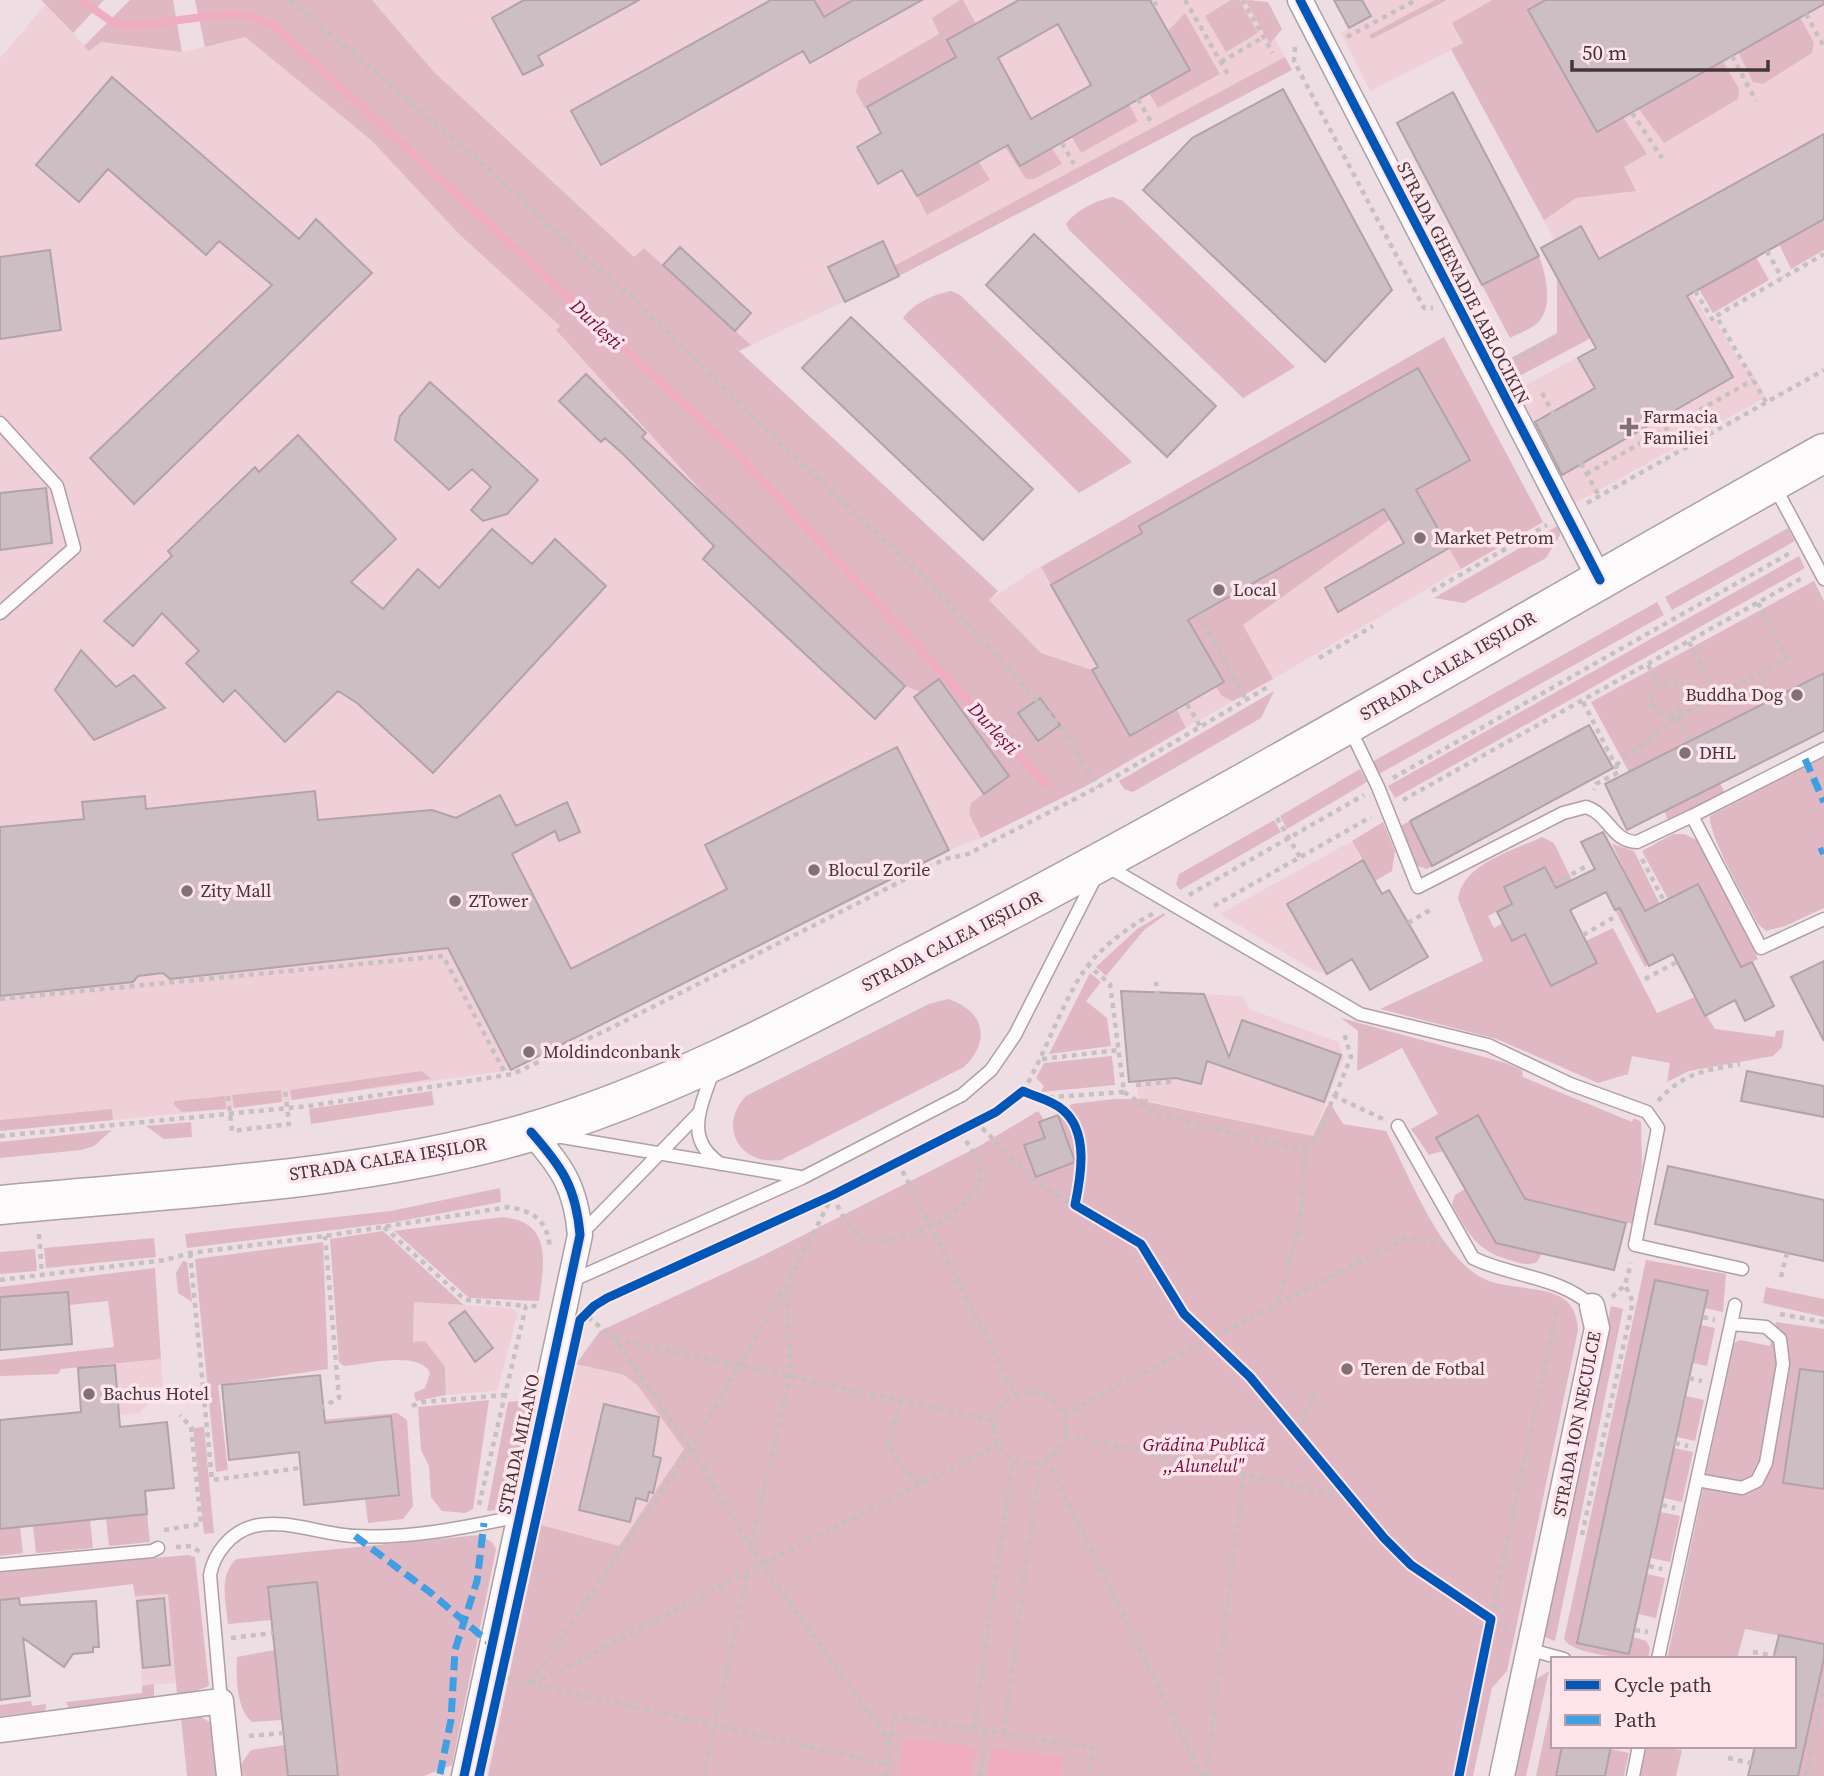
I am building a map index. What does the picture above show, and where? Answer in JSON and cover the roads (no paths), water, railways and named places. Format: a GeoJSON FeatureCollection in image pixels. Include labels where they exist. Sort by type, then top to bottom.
{"type":"FeatureCollection","features":[{"type":"Feature","properties":{"kind":"main road","name":"STRADA CALEA IEȘILOR"},"geometry":{"type":"LineString","coordinates":[[18,1203],[261,1180],[441,1153],[531,1132],[637,1094],[717,1058],[1102,863],[1824,453]]}},
{"type":"Feature","properties":{"kind":"street","name":"STRADA GHENADIE IABLOCIKIN"},"geometry":{"type":"LineString","coordinates":[[1300,0],[1600,580]]}},
{"type":"Feature","properties":{"kind":"street","name":"STRADA MILANO"},"geometry":{"type":"LineString","coordinates":[[464,1776],[580,1235],[578,1211],[568,1178],[531,1132]]}},
{"type":"Feature","properties":{"kind":"street","name":"STRADA ION NECULCE"},"geometry":{"type":"LineString","coordinates":[[1502,1776],[1531,1650],[1597,1328],[1592,1306]]}},
{"type":"Feature","properties":{"kind":"street"},"geometry":{"type":"LineString","coordinates":[[0,1730],[221,1702],[229,1776]]}},
{"type":"Feature","properties":{"kind":"lane"},"geometry":{"type":"LineString","coordinates":[[0,424],[57,486],[74,548],[0,613]]}},
{"type":"Feature","properties":{"kind":"lane"},"geometry":{"type":"LineString","coordinates":[[1773,482],[1821,574]]}},
{"type":"Feature","properties":{"kind":"lane"},"geometry":{"type":"LineString","coordinates":[[1347,724],[1378,787],[1418,887],[1563,813],[1586,807],[1603,816],[1620,838],[1633,842],[1692,816],[1824,749]]}},
{"type":"Feature","properties":{"kind":"lane"},"geometry":{"type":"LineString","coordinates":[[1692,816],[1761,948],[1824,919]]}},
{"type":"Feature","properties":{"kind":"lane"},"geometry":{"type":"LineString","coordinates":[[571,1281],[802,1178],[962,1095],[991,1070],[1015,1035],[1102,863],[1360,1014],[1488,1045],[1570,1084],[1647,1112],[1658,1128],[1635,1245],[1742,1269]]}},
{"type":"Feature","properties":{"kind":"lane"},"geometry":{"type":"LineString","coordinates":[[717,1058],[699,1113],[699,1139],[703,1148],[725,1166]]}},
{"type":"Feature","properties":{"kind":"lane"},"geometry":{"type":"LineString","coordinates":[[580,1235],[699,1113]]}},
{"type":"Feature","properties":{"kind":"lane","name":"STRADA ION NECULCE"},"geometry":{"type":"LineString","coordinates":[[1398,1126],[1466,1249],[1483,1263],[1562,1286],[1581,1296],[1592,1306]]}},
{"type":"Feature","properties":{"kind":"lane"},"geometry":{"type":"LineString","coordinates":[[531,1132],[802,1178]]}},
{"type":"Feature","properties":{"kind":"lane"},"geometry":{"type":"LineString","coordinates":[[1658,1657],[1735,1305]]}},
{"type":"Feature","properties":{"kind":"lane"},"geometry":{"type":"LineString","coordinates":[[1697,1480],[1742,1488],[1757,1481],[1766,1463],[1783,1364],[1780,1339],[1766,1327],[1731,1324]]}},
{"type":"Feature","properties":{"kind":"lane"},"geometry":{"type":"LineString","coordinates":[[221,1702],[210,1575],[213,1560],[221,1548],[253,1526],[271,1524],[355,1536],[426,1532],[520,1516]]}},
{"type":"Feature","properties":{"kind":"lane"},"geometry":{"type":"LineString","coordinates":[[0,1565],[152,1551],[158,1548]]}},
{"type":"Feature","properties":{"kind":"lane"},"geometry":{"type":"LineString","coordinates":[[1531,1650],[1557,1657]]}},
{"type":"Feature","properties":{"kind":"lane"},"geometry":{"type":"LineString","coordinates":[[1633,1776],[1639,1748]]}},
{"type":"Feature","properties":{"kind":"waterway","name":"Durlești"},"geometry":{"type":"LineString","coordinates":[[81,0],[115,24],[133,26],[226,14],[247,15],[273,25],[734,450],[1046,784]]}},
{"type":"Feature","properties":{"kind":"place","name":"Farmacia Familiei"},"geometry":{"type":"Point","coordinates":[1629,427]}},
{"type":"Feature","properties":{"kind":"place","name":"Market Petrom"},"geometry":{"type":"Point","coordinates":[1420,538]}},
{"type":"Feature","properties":{"kind":"place","name":"Local"},"geometry":{"type":"Point","coordinates":[1219,590]}},
{"type":"Feature","properties":{"kind":"place","name":"Buddha Dog"},"geometry":{"type":"Point","coordinates":[1797,695]}},
{"type":"Feature","properties":{"kind":"place","name":"DHL"},"geometry":{"type":"Point","coordinates":[1685,753]}},
{"type":"Feature","properties":{"kind":"place","name":"Blocul Zorile"},"geometry":{"type":"Point","coordinates":[814,870]}},
{"type":"Feature","properties":{"kind":"place","name":"Zity Mall"},"geometry":{"type":"Point","coordinates":[187,891]}},
{"type":"Feature","properties":{"kind":"place","name":"ZTower"},"geometry":{"type":"Point","coordinates":[455,901]}},
{"type":"Feature","properties":{"kind":"place","name":"Moldindconbank"},"geometry":{"type":"Point","coordinates":[529,1052]}},
{"type":"Feature","properties":{"kind":"place","name":"Teren de Fotbal"},"geometry":{"type":"Point","coordinates":[1347,1369]}},
{"type":"Feature","properties":{"kind":"place","name":"Bachus Hotel"},"geometry":{"type":"Point","coordinates":[89,1394]}},
{"type":"Feature","properties":{"kind":"park label","name":"Grădina Publică ,,Alunelul\""},"geometry":{"type":"Point","coordinates":[1204,1455]}}]}
